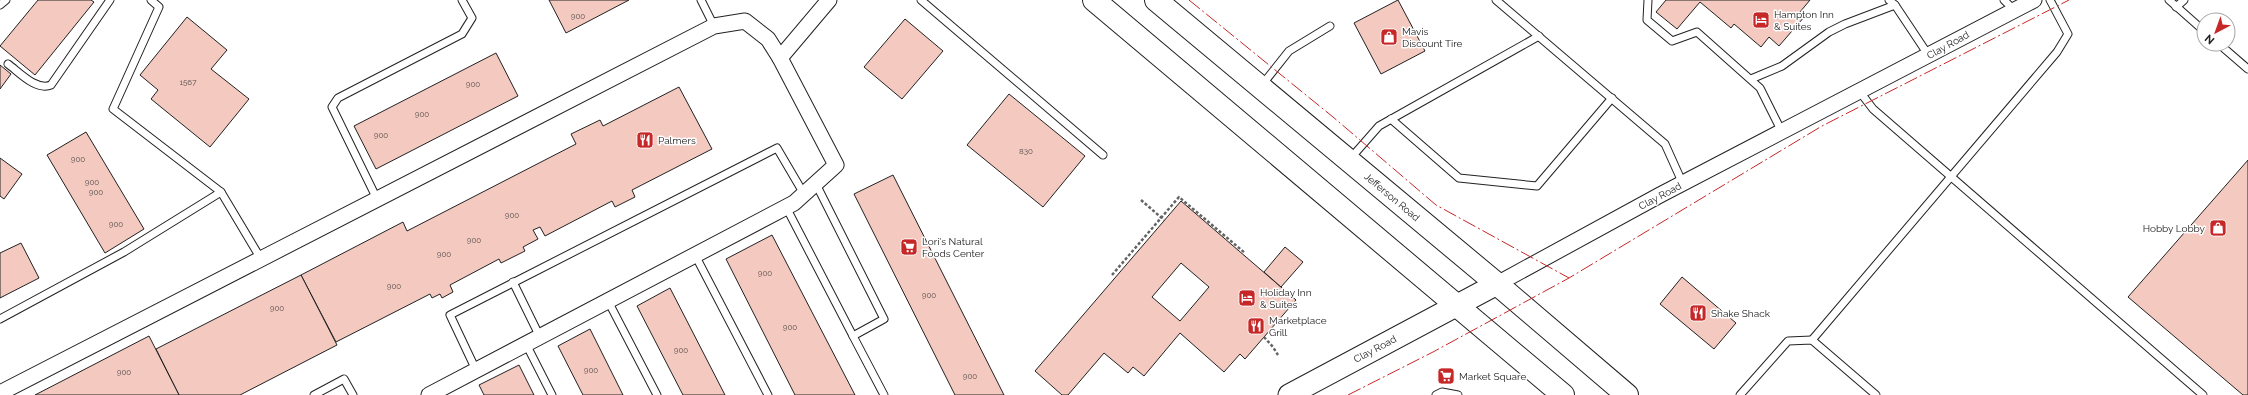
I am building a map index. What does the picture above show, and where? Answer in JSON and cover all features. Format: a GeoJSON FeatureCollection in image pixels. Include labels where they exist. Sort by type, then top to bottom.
{"type":"FeatureCollection","features":[{"type":"Feature","properties":{"kind":"main road"},"geometry":{"type":"LineString","coordinates":[[1094,0],[1457,304],[1563,395]]}},
{"type":"Feature","properties":{"kind":"main road","name":"Jefferson Road"},"geometry":{"type":"LineString","coordinates":[[1156,0],[1497,284],[1627,395]]}},
{"type":"Feature","properties":{"kind":"street"},"geometry":{"type":"LineString","coordinates":[[780,58],[829,0]]}},
{"type":"Feature","properties":{"kind":"street","name":"Clay Road"},"geometry":{"type":"LineString","coordinates":[[1289,395],[1683,184],[1929,56],[2009,5],[2034,0]]}},
{"type":"Feature","properties":{"kind":"street"},"geometry":{"type":"LineString","coordinates":[[0,393],[714,26],[745,21],[768,39],[780,58],[836,165],[816,184],[786,208],[476,370],[448,391],[429,395]]}},
{"type":"Feature","properties":{"kind":"lane"},"geometry":{"type":"LineString","coordinates":[[0,5],[6,0]]}},
{"type":"Feature","properties":{"kind":"lane"},"geometry":{"type":"LineString","coordinates":[[8,64],[38,86],[46,87],[51,85],[110,0]]}},
{"type":"Feature","properties":{"kind":"lane"},"geometry":{"type":"LineString","coordinates":[[151,0],[159,7],[113,109],[221,192],[261,259]]}},
{"type":"Feature","properties":{"kind":"lane"},"geometry":{"type":"LineString","coordinates":[[377,199],[332,107],[338,98],[462,34],[472,18],[462,0]]}},
{"type":"Feature","properties":{"kind":"lane"},"geometry":{"type":"LineString","coordinates":[[701,0],[714,26]]}},
{"type":"Feature","properties":{"kind":"lane"},"geometry":{"type":"LineString","coordinates":[[920,0],[1103,155]]}},
{"type":"Feature","properties":{"kind":"lane"},"geometry":{"type":"LineString","coordinates":[[1648,0],[1647,20],[1672,41],[1697,32],[1751,79],[1760,88],[1782,132]]}},
{"type":"Feature","properties":{"kind":"lane"},"geometry":{"type":"LineString","coordinates":[[1889,0],[1895,5],[1929,56]]}},
{"type":"Feature","properties":{"kind":"lane"},"geometry":{"type":"LineString","coordinates":[[1812,340],[2057,52],[2068,34],[2050,0]]}},
{"type":"Feature","properties":{"kind":"lane"},"geometry":{"type":"LineString","coordinates":[[2169,0],[2196,24]]}},
{"type":"Feature","properties":{"kind":"lane"},"geometry":{"type":"LineString","coordinates":[[2176,7],[2184,0]]}},
{"type":"Feature","properties":{"kind":"lane"},"geometry":{"type":"LineString","coordinates":[[1500,1],[1665,144],[1683,184]]}},
{"type":"Feature","properties":{"kind":"lane"},"geometry":{"type":"LineString","coordinates":[[1751,79],[1782,66],[1829,32],[1895,5]]}},
{"type":"Feature","properties":{"kind":"lane"},"geometry":{"type":"LineString","coordinates":[[1260,87],[1289,51],[1330,26]]}},
{"type":"Feature","properties":{"kind":"lane"},"geometry":{"type":"LineString","coordinates":[[1349,161],[1379,126],[1539,36]]}},
{"type":"Feature","properties":{"kind":"lane"},"geometry":{"type":"LineString","coordinates":[[2228,52],[2248,69]]}},
{"type":"Feature","properties":{"kind":"lane"},"geometry":{"type":"LineString","coordinates":[[1860,92],[1873,109],[2203,395]]}},
{"type":"Feature","properties":{"kind":"lane"},"geometry":{"type":"LineString","coordinates":[[1391,119],[1460,178],[1537,186],[1612,98]]}},
{"type":"Feature","properties":{"kind":"lane"},"geometry":{"type":"LineString","coordinates":[[476,370],[450,315],[777,148],[804,194]]}},
{"type":"Feature","properties":{"kind":"lane"},"geometry":{"type":"LineString","coordinates":[[816,184],[884,319],[853,336]]}},
{"type":"Feature","properties":{"kind":"lane"},"geometry":{"type":"LineString","coordinates":[[0,319],[124,252],[221,192]]}},
{"type":"Feature","properties":{"kind":"lane"},"geometry":{"type":"LineString","coordinates":[[786,208],[884,395]]}},
{"type":"Feature","properties":{"kind":"lane"},"geometry":{"type":"LineString","coordinates":[[695,255],[768,395]]}},
{"type":"Feature","properties":{"kind":"lane"},"geometry":{"type":"LineString","coordinates":[[513,282],[540,337]]}},
{"type":"Feature","properties":{"kind":"lane"},"geometry":{"type":"LineString","coordinates":[[608,301],[657,395]]}},
{"type":"Feature","properties":{"kind":"lane"},"geometry":{"type":"LineString","coordinates":[[1740,395],[1788,341],[1812,340],[1876,395]]}},
{"type":"Feature","properties":{"kind":"lane"},"geometry":{"type":"LineString","coordinates":[[526,344],[552,395]]}},
{"type":"Feature","properties":{"kind":"lane"},"geometry":{"type":"LineString","coordinates":[[314,395],[344,380],[353,395]]}},
{"type":"Feature","properties":{"kind":"lane"},"geometry":{"type":"LineString","coordinates":[[1436,395],[1442,392],[1458,395]]}},
{"type":"Feature","properties":{"kind":"path"},"geometry":{"type":"LineString","coordinates":[[1112,276],[1179,197],[1245,253]]}},
{"type":"Feature","properties":{"kind":"path"},"geometry":{"type":"LineString","coordinates":[[1141,200],[1164,220]]}},
{"type":"Feature","properties":{"kind":"path"},"geometry":{"type":"LineString","coordinates":[[1264,337],[1278,355]]}},
{"type":"Feature","properties":{"kind":"building"},"geometry":{"type":"Polygon","coordinates":[[[38,0],[91,0],[94,2],[35,75],[0,46],[38,0]]]}},
{"type":"Feature","properties":{"kind":"building"},"geometry":{"type":"Polygon","coordinates":[[[549,0],[629,0],[566,33],[549,0]]]}},
{"type":"Feature","properties":{"kind":"building","name":"Mavis Discount Tire"},"geometry":{"type":"Polygon","coordinates":[[[1398,0],[1425,51],[1381,74],[1354,23],[1398,0]]]}},
{"type":"Feature","properties":{"kind":"building","name":"Hampton Inn & Suites"},"geometry":{"type":"Polygon","coordinates":[[[1666,0],[1810,0],[1800,12],[1805,16],[1779,46],[1769,37],[1761,47],[1734,24],[1731,28],[1700,2],[1677,29],[1656,12],[1666,0]]]}},
{"type":"Feature","properties":{"kind":"building"},"geometry":{"type":"Polygon","coordinates":[[[187,17],[227,50],[211,69],[249,99],[210,147],[151,99],[158,90],[140,75],[187,17]]]}},
{"type":"Feature","properties":{"kind":"building"},"geometry":{"type":"Polygon","coordinates":[[[905,19],[943,51],[902,99],[864,67],[905,19]]]}},
{"type":"Feature","properties":{"kind":"building"},"geometry":{"type":"Polygon","coordinates":[[[496,53],[518,96],[376,169],[354,126],[496,53]]]}},
{"type":"Feature","properties":{"kind":"building"},"geometry":{"type":"Polygon","coordinates":[[[0,65],[11,74],[0,89],[0,65]]]}},
{"type":"Feature","properties":{"kind":"building"},"geometry":{"type":"Polygon","coordinates":[[[679,87],[712,149],[632,190],[635,197],[615,207],[612,201],[545,236],[540,227],[533,230],[538,239],[523,247],[525,251],[501,263],[499,259],[450,285],[453,292],[442,298],[440,294],[432,298],[430,294],[336,342],[301,275],[403,222],[407,231],[576,144],[571,134],[600,120],[603,126],[679,87]]]}},
{"type":"Feature","properties":{"kind":"building"},"geometry":{"type":"Polygon","coordinates":[[[1009,94],[1085,156],[1043,207],[967,145],[1009,94]]]}},
{"type":"Feature","properties":{"kind":"building"},"geometry":{"type":"Polygon","coordinates":[[[86,132],[144,229],[105,253],[47,155],[86,132]]]}},
{"type":"Feature","properties":{"kind":"building"},"geometry":{"type":"Polygon","coordinates":[[[0,158],[22,174],[4,199],[0,196],[0,158]]]}},
{"type":"Feature","properties":{"kind":"building","name":"Hobby Lobby"},"geometry":{"type":"Polygon","coordinates":[[[2248,160],[2248,395],[2243,395],[2128,297],[2248,160]]]}},
{"type":"Feature","properties":{"kind":"building"},"geometry":{"type":"Polygon","coordinates":[[[893,175],[1004,395],[955,395],[854,194],[893,175]]]}},
{"type":"Feature","properties":{"kind":"building","name":"Holiday Inn & Suites"},"geometry":{"type":"Polygon","coordinates":[[[1181,201],[1296,300],[1245,359],[1240,354],[1224,372],[1180,333],[1144,376],[1133,367],[1128,373],[1104,353],[1068,395],[1062,395],[1035,371],[1181,201]],[[1181,263],[1152,297],[1180,321],[1209,287],[1181,263]]]}},
{"type":"Feature","properties":{"kind":"building"},"geometry":{"type":"Polygon","coordinates":[[[772,235],[855,395],[795,395],[726,259],[772,235]]]}},
{"type":"Feature","properties":{"kind":"building"},"geometry":{"type":"Polygon","coordinates":[[[21,243],[39,278],[0,298],[0,253],[21,243]]]}},
{"type":"Feature","properties":{"kind":"building"},"geometry":{"type":"Polygon","coordinates":[[[1285,247],[1303,262],[1281,287],[1264,272],[1285,247]]]}},
{"type":"Feature","properties":{"kind":"building"},"geometry":{"type":"Polygon","coordinates":[[[301,275],[337,345],[240,395],[179,395],[156,349],[301,275]]]}},
{"type":"Feature","properties":{"kind":"building","name":"Shake Shack"},"geometry":{"type":"Polygon","coordinates":[[[1682,277],[1736,323],[1714,349],[1660,304],[1682,277]]]}},
{"type":"Feature","properties":{"kind":"building"},"geometry":{"type":"Polygon","coordinates":[[[670,288],[725,395],[683,395],[637,306],[670,288]]]}},
{"type":"Feature","properties":{"kind":"building"},"geometry":{"type":"Polygon","coordinates":[[[590,329],[623,395],[583,395],[558,346],[590,329]]]}},
{"type":"Feature","properties":{"kind":"building"},"geometry":{"type":"Polygon","coordinates":[[[149,336],[179,395],[35,395],[149,336]]]}},
{"type":"Feature","properties":{"kind":"building"},"geometry":{"type":"Polygon","coordinates":[[[519,365],[534,395],[484,395],[479,385],[519,365]]]}},
{"type":"Feature","properties":{"kind":"power"},"geometry":{"type":"LineString","coordinates":[[1189,0],[1333,117],[1436,205],[1569,278]]}},
{"type":"Feature","properties":{"kind":"power"},"geometry":{"type":"LineString","coordinates":[[1348,395],[1433,352],[1569,278],[1822,126],[2069,0]]}},
{"type":"Feature","properties":{"kind":"place","name":"Hampton Inn & Suites"},"geometry":{"type":"Point","coordinates":[1761,20]}},
{"type":"Feature","properties":{"kind":"place","name":"Mavis Discount Tire"},"geometry":{"type":"Point","coordinates":[1389,37]}},
{"type":"Feature","properties":{"kind":"place","name":"Palmers"},"geometry":{"type":"Point","coordinates":[645,140]}},
{"type":"Feature","properties":{"kind":"place","name":"Hobby Lobby"},"geometry":{"type":"Point","coordinates":[2218,228]}},
{"type":"Feature","properties":{"kind":"place","name":"Lori's Natural Foods Center"},"geometry":{"type":"Point","coordinates":[909,247]}},
{"type":"Feature","properties":{"kind":"place","name":"Holiday Inn & Suites"},"geometry":{"type":"Point","coordinates":[1247,298]}},
{"type":"Feature","properties":{"kind":"place","name":"Shake Shack"},"geometry":{"type":"Point","coordinates":[1698,313]}},
{"type":"Feature","properties":{"kind":"place","name":"Marketplace Grill"},"geometry":{"type":"Point","coordinates":[1256,326]}},
{"type":"Feature","properties":{"kind":"place","name":"Market Square"},"geometry":{"type":"Point","coordinates":[1446,376]}}]}
